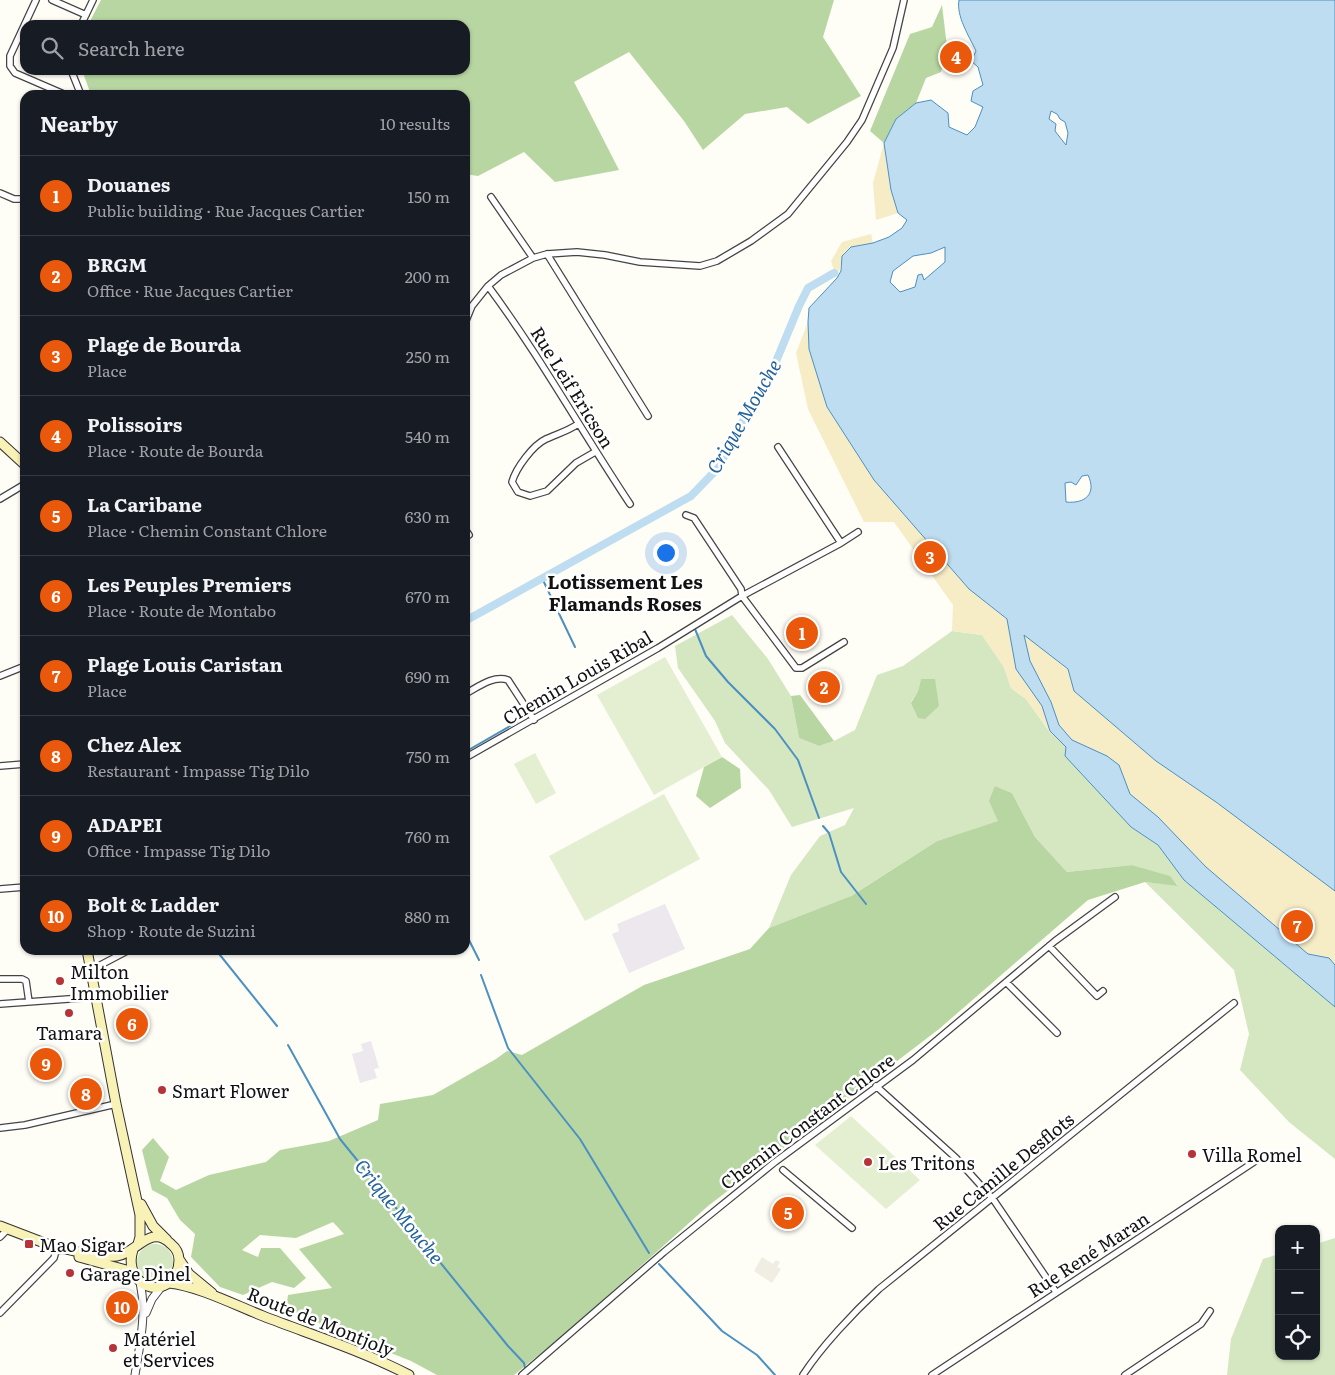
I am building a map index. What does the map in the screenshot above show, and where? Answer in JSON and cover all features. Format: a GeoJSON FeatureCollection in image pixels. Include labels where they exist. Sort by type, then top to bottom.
{"type":"FeatureCollection","features":[{"type":"Feature","properties":{"kind":"main road"},"geometry":{"type":"LineString","coordinates":[[0,442],[20,460]]}},
{"type":"Feature","properties":{"kind":"main road"},"geometry":{"type":"LineString","coordinates":[[13,453],[20,465]]}},
{"type":"Feature","properties":{"kind":"main road"},"geometry":{"type":"LineString","coordinates":[[88,955],[141,1224],[140,1237],[130,1258],[130,1266],[137,1279]]}},
{"type":"Feature","properties":{"kind":"main road"},"geometry":{"type":"LineString","coordinates":[[4,1228],[83,1258],[130,1271],[137,1279],[148,1286],[165,1284],[176,1276],[179,1259],[178,1252],[153,1226],[135,1192]]}},
{"type":"Feature","properties":{"kind":"main road"},"geometry":{"type":"LineString","coordinates":[[57,1247],[90,1254],[118,1256],[150,1238],[158,1237],[168,1241]]}},
{"type":"Feature","properties":{"kind":"main road","name":"Route de Montjoly"},"geometry":{"type":"LineString","coordinates":[[179,1259],[189,1274],[220,1299]]}},
{"type":"Feature","properties":{"kind":"main road","name":"Route de Montjoly"},"geometry":{"type":"LineString","coordinates":[[165,1284],[183,1285],[374,1359],[409,1375]]}},
{"type":"Feature","properties":{"kind":"street"},"geometry":{"type":"LineString","coordinates":[[27,20],[36,0]]}},
{"type":"Feature","properties":{"kind":"street"},"geometry":{"type":"LineString","coordinates":[[52,0],[86,15]]}},
{"type":"Feature","properties":{"kind":"street"},"geometry":{"type":"LineString","coordinates":[[84,20],[93,0]]}},
{"type":"Feature","properties":{"kind":"street"},"geometry":{"type":"LineString","coordinates":[[470,311],[488,286],[501,275],[533,258],[547,254],[577,252],[605,254],[640,262],[700,266],[717,261],[751,241],[788,214],[847,142],[862,120],[893,48],[904,0]]}},
{"type":"Feature","properties":{"kind":"street"},"geometry":{"type":"LineString","coordinates":[[20,34],[10,56],[10,66],[15,73],[54,90]]}},
{"type":"Feature","properties":{"kind":"street"},"geometry":{"type":"LineString","coordinates":[[73,75],[79,90]]}},
{"type":"Feature","properties":{"kind":"street"},"geometry":{"type":"LineString","coordinates":[[0,193],[14,199],[20,199]]}},
{"type":"Feature","properties":{"kind":"street"},"geometry":{"type":"LineString","coordinates":[[491,197],[533,258]]}},
{"type":"Feature","properties":{"kind":"street"},"geometry":{"type":"LineString","coordinates":[[547,254],[648,416]]}},
{"type":"Feature","properties":{"kind":"street","name":"Rue Leif Ericson"},"geometry":{"type":"LineString","coordinates":[[488,286],[517,325],[595,452],[630,504]]}},
{"type":"Feature","properties":{"kind":"street"},"geometry":{"type":"LineString","coordinates":[[578,424],[570,430],[544,440],[527,457],[514,473],[512,482],[518,492],[530,496],[547,491],[576,463],[595,452]]}},
{"type":"Feature","properties":{"kind":"street"},"geometry":{"type":"LineString","coordinates":[[778,447],[841,543]]}},
{"type":"Feature","properties":{"kind":"street"},"geometry":{"type":"LineString","coordinates":[[0,499],[20,487]]}},
{"type":"Feature","properties":{"kind":"street"},"geometry":{"type":"LineString","coordinates":[[686,515],[694,518],[741,589],[742,596],[796,668],[802,668],[844,642]]}},
{"type":"Feature","properties":{"kind":"street","name":"Chemin Louis Ribal"},"geometry":{"type":"LineString","coordinates":[[470,755],[658,648],[742,596],[858,532]]}},
{"type":"Feature","properties":{"kind":"street"},"geometry":{"type":"LineString","coordinates":[[0,676],[20,668]]}},
{"type":"Feature","properties":{"kind":"street"},"geometry":{"type":"LineString","coordinates":[[470,691],[494,678],[508,680],[534,720]]}},
{"type":"Feature","properties":{"kind":"street"},"geometry":{"type":"LineString","coordinates":[[0,766],[20,764]]}},
{"type":"Feature","properties":{"kind":"street"},"geometry":{"type":"LineString","coordinates":[[0,889],[20,887]]}},
{"type":"Feature","properties":{"kind":"street","name":"Chemin Constant Chlore"},"geometry":{"type":"LineString","coordinates":[[522,1375],[664,1252],[775,1162],[913,1060],[1049,946],[1115,897]]}},
{"type":"Feature","properties":{"kind":"street"},"geometry":{"type":"LineString","coordinates":[[1049,946],[1096,996],[1103,991]]}},
{"type":"Feature","properties":{"kind":"street"},"geometry":{"type":"LineString","coordinates":[[91,970],[120,955]]}},
{"type":"Feature","properties":{"kind":"street"},"geometry":{"type":"LineString","coordinates":[[0,979],[22,978],[26,981],[29,1002]]}},
{"type":"Feature","properties":{"kind":"street"},"geometry":{"type":"LineString","coordinates":[[1006,982],[1057,1033]]}},
{"type":"Feature","properties":{"kind":"street"},"geometry":{"type":"LineString","coordinates":[[0,1004],[96,997]]}},
{"type":"Feature","properties":{"kind":"street","name":"Rue Camille Desflots"},"geometry":{"type":"LineString","coordinates":[[803,1375],[838,1331],[865,1302],[1234,1003]]}},
{"type":"Feature","properties":{"kind":"street"},"geometry":{"type":"LineString","coordinates":[[876,1086],[956,1158],[993,1199],[1056,1292]]}},
{"type":"Feature","properties":{"kind":"street"},"geometry":{"type":"LineString","coordinates":[[0,1128],[25,1125],[116,1104]]}},
{"type":"Feature","properties":{"kind":"street","name":"Rue René Maran"},"geometry":{"type":"LineString","coordinates":[[932,1375],[1260,1158]]}},
{"type":"Feature","properties":{"kind":"street"},"geometry":{"type":"LineString","coordinates":[[782,1170],[852,1228]]}},
{"type":"Feature","properties":{"kind":"street"},"geometry":{"type":"LineString","coordinates":[[0,1237],[4,1228]]}},
{"type":"Feature","properties":{"kind":"street"},"geometry":{"type":"LineString","coordinates":[[0,1313],[54,1258],[57,1247]]}},
{"type":"Feature","properties":{"kind":"street"},"geometry":{"type":"LineString","coordinates":[[135,1375],[144,1321],[144,1306],[137,1279]]}},
{"type":"Feature","properties":{"kind":"street"},"geometry":{"type":"LineString","coordinates":[[144,1321],[152,1299],[165,1284]]}},
{"type":"Feature","properties":{"kind":"street"},"geometry":{"type":"LineString","coordinates":[[1125,1375],[1201,1324],[1210,1311]]}},
{"type":"Feature","properties":{"kind":"shaded area"},"geometry":{"type":"Polygon","coordinates":[[[665,904],[685,949],[629,973],[612,934],[619,931],[617,924],[665,904]]]}},
{"type":"Feature","properties":{"kind":"shaded area"},"geometry":{"type":"Polygon","coordinates":[[[371,1041],[379,1068],[374,1069],[377,1078],[360,1083],[352,1054],[363,1051],[361,1044],[371,1041]]]}},
{"type":"Feature","properties":{"kind":"shaded area"},"geometry":{"type":"Polygon","coordinates":[[[762,1257],[773,1264],[776,1260],[780,1262],[777,1267],[781,1269],[772,1283],[754,1271],[762,1257]]]}},
{"type":"Feature","properties":{"kind":"green space"},"geometry":{"type":"Polygon","coordinates":[[[101,0],[834,0],[823,37],[861,96],[808,124],[787,107],[745,114],[703,150],[684,121],[629,52],[574,82],[619,170],[555,182],[524,152],[478,176],[470,175],[470,90],[89,90],[84,75],[470,75],[470,20],[91,20],[101,0]]]}},
{"type":"Feature","properties":{"kind":"green space"},"geometry":{"type":"Polygon","coordinates":[[[942,5],[947,47],[941,72],[926,78],[916,103],[896,119],[884,143],[870,131],[910,34],[932,27],[942,5]]]}},
{"type":"Feature","properties":{"kind":"green space"},"geometry":{"type":"Polygon","coordinates":[[[732,615],[768,659],[791,696],[799,738],[819,746],[834,741],[855,730],[877,675],[903,666],[952,631],[982,635],[1004,667],[1011,688],[1026,699],[1049,731],[1066,747],[1131,827],[1158,845],[1184,880],[1335,1007],[1335,1159],[1289,1122],[1240,1070],[1249,1034],[1234,970],[1145,882],[1178,885],[1169,876],[1132,865],[1067,872],[1035,837],[1012,793],[995,786],[999,821],[937,841],[849,897],[769,928],[791,875],[820,836],[845,825],[854,808],[792,827],[769,790],[725,743],[715,721],[678,668],[675,646],[732,615]],[[921,679],[918,691],[911,702],[939,706],[921,679]]]}},
{"type":"Feature","properties":{"kind":"green space"},"geometry":{"type":"Polygon","coordinates":[[[665,657],[722,757],[654,795],[597,695],[665,657]]]}},
{"type":"Feature","properties":{"kind":"green space"},"geometry":{"type":"Polygon","coordinates":[[[921,679],[935,679],[939,706],[925,719],[918,718],[911,703],[918,691],[921,679]]]}},
{"type":"Feature","properties":{"kind":"green space"},"geometry":{"type":"Polygon","coordinates":[[[800,695],[834,741],[819,746],[799,738],[791,696],[800,695]]]}},
{"type":"Feature","properties":{"kind":"green space"},"geometry":{"type":"Polygon","coordinates":[[[535,753],[556,793],[536,804],[514,764],[535,753]]]}},
{"type":"Feature","properties":{"kind":"green space"},"geometry":{"type":"Polygon","coordinates":[[[722,757],[740,769],[741,788],[710,808],[696,796],[704,767],[722,757]]]}},
{"type":"Feature","properties":{"kind":"green space"},"geometry":{"type":"Polygon","coordinates":[[[995,786],[1012,793],[1035,837],[1067,872],[1132,865],[1170,876],[1178,886],[1145,882],[1088,900],[939,1029],[708,1206],[566,1333],[514,1375],[437,1375],[411,1361],[343,1334],[286,1308],[288,1295],[332,1288],[299,1249],[344,1234],[333,1222],[296,1238],[260,1235],[242,1250],[258,1257],[261,1248],[280,1248],[306,1278],[294,1288],[272,1282],[243,1295],[220,1287],[191,1257],[195,1234],[180,1220],[167,1198],[152,1190],[142,1150],[153,1138],[169,1157],[160,1181],[176,1190],[209,1175],[266,1162],[280,1150],[329,1141],[378,1120],[380,1104],[433,1095],[507,1051],[522,1055],[644,985],[750,949],[769,928],[851,896],[937,841],[998,821],[989,801],[995,786]]]}},
{"type":"Feature","properties":{"kind":"green space"},"geometry":{"type":"Polygon","coordinates":[[[664,794],[700,859],[585,921],[549,856],[664,794]]]}},
{"type":"Feature","properties":{"kind":"green space","name":"Les Tritons"},"geometry":{"type":"Polygon","coordinates":[[[851,1116],[920,1180],[886,1209],[815,1145],[851,1116]]]}},
{"type":"Feature","properties":{"kind":"green space"},"geometry":{"type":"Polygon","coordinates":[[[1335,1238],[1335,1375],[1227,1375],[1231,1339],[1263,1259],[1275,1255],[1275,1360],[1320,1360],[1320,1243],[1335,1238]]]}},
{"type":"Feature","properties":{"kind":"green space"},"geometry":{"type":"Polygon","coordinates":[[[155,1244],[162,1245],[168,1249],[172,1255],[172,1269],[168,1275],[162,1279],[155,1280],[148,1279],[142,1275],[138,1269],[137,1262],[138,1255],[142,1249],[148,1245],[155,1244]]]}},
{"type":"Feature","properties":{"kind":"sand"},"geometry":{"type":"Polygon","coordinates":[[[884,143],[891,190],[898,213],[876,220],[873,183],[884,143]]]}},
{"type":"Feature","properties":{"kind":"sand"},"geometry":{"type":"Polygon","coordinates":[[[871,234],[873,243],[855,246],[847,250],[842,258],[837,279],[831,261],[842,242],[871,234]]]}},
{"type":"Feature","properties":{"kind":"sand"},"geometry":{"type":"Polygon","coordinates":[[[808,322],[809,349],[827,408],[874,480],[969,589],[1068,670],[1074,691],[1156,761],[1216,802],[1335,891],[1335,986],[1299,960],[1049,731],[1026,699],[1011,688],[1004,667],[982,635],[952,631],[953,605],[894,522],[864,522],[808,409],[796,353],[808,322]]]}},
{"type":"Feature","properties":{"kind":"water"},"geometry":{"type":"Polygon","coordinates":[[[959,0],[1335,0],[1335,891],[1216,802],[1156,761],[1074,691],[1068,669],[1024,635],[1030,661],[1051,702],[1059,725],[1072,740],[1107,756],[1119,765],[1130,794],[1158,817],[1206,867],[1308,954],[1329,958],[1335,965],[1335,1007],[1184,880],[1158,845],[1131,827],[1065,756],[1066,747],[1050,731],[1042,706],[1016,669],[1007,619],[969,589],[874,480],[827,407],[809,349],[809,308],[837,278],[841,271],[842,256],[851,247],[873,243],[889,237],[902,228],[907,220],[898,213],[891,190],[884,143],[896,119],[916,103],[931,100],[948,113],[949,127],[967,135],[975,127],[983,107],[971,101],[973,91],[983,85],[978,67],[971,61],[976,51],[959,13],[959,0]],[[1051,111],[1049,119],[1056,124],[1055,131],[1066,145],[1068,133],[1065,122],[1051,111]],[[945,247],[931,253],[913,256],[893,271],[890,282],[900,292],[915,287],[918,275],[922,274],[924,280],[945,262],[945,247]],[[1088,475],[1082,476],[1076,485],[1071,482],[1065,483],[1066,502],[1079,501],[1088,496],[1091,488],[1088,475]]]}},
{"type":"Feature","properties":{"kind":"waterway","name":"Crique Mouche"},"geometry":{"type":"LineString","coordinates":[[470,618],[691,496],[719,467],[738,429],[770,376],[808,288],[834,273]]}},
{"type":"Feature","properties":{"kind":"waterway"},"geometry":{"type":"LineString","coordinates":[[542,578],[575,647]]}},
{"type":"Feature","properties":{"kind":"waterway"},"geometry":{"type":"LineString","coordinates":[[695,629],[706,656],[728,682],[775,729],[798,760],[819,818]]}},
{"type":"Feature","properties":{"kind":"waterway"},"geometry":{"type":"LineString","coordinates":[[470,749],[517,722]]}},
{"type":"Feature","properties":{"kind":"waterway"},"geometry":{"type":"LineString","coordinates":[[823,826],[829,833],[841,872],[866,904]]}},
{"type":"Feature","properties":{"kind":"waterway"},"geometry":{"type":"LineString","coordinates":[[470,942],[479,960]]}},
{"type":"Feature","properties":{"kind":"waterway","name":"Crique Mouche"},"geometry":{"type":"LineString","coordinates":[[220,955],[277,1026]]}},
{"type":"Feature","properties":{"kind":"waterway"},"geometry":{"type":"LineString","coordinates":[[481,975],[508,1048],[580,1139],[649,1253]]}},
{"type":"Feature","properties":{"kind":"waterway","name":"Crique Mouche"},"geometry":{"type":"LineString","coordinates":[[288,1045],[340,1139],[508,1346],[524,1363],[525,1368]]}},
{"type":"Feature","properties":{"kind":"waterway"},"geometry":{"type":"LineString","coordinates":[[659,1264],[722,1331],[757,1355],[775,1375]]}},
{"type":"Feature","properties":{"kind":"place","name":"Polissoirs"},"geometry":{"type":"Point","coordinates":[956,57]}},
{"type":"Feature","properties":{"kind":"place","name":"Plage de Bourda"},"geometry":{"type":"Point","coordinates":[930,557]}},
{"type":"Feature","properties":{"kind":"place","name":"Douanes"},"geometry":{"type":"Point","coordinates":[802,633]}},
{"type":"Feature","properties":{"kind":"place","name":"BRGM"},"geometry":{"type":"Point","coordinates":[824,687]}},
{"type":"Feature","properties":{"kind":"place","name":"Plage Louis Caristan"},"geometry":{"type":"Point","coordinates":[1297,926]}},
{"type":"Feature","properties":{"kind":"place","name":"Milton Immobilier"},"geometry":{"type":"Point","coordinates":[60,981]}},
{"type":"Feature","properties":{"kind":"place","name":"Tamara"},"geometry":{"type":"Point","coordinates":[69,1013]}},
{"type":"Feature","properties":{"kind":"place","name":"Les Peuples Premiers"},"geometry":{"type":"Point","coordinates":[132,1024]}},
{"type":"Feature","properties":{"kind":"place","name":"ADAPEI"},"geometry":{"type":"Point","coordinates":[46,1064]}},
{"type":"Feature","properties":{"kind":"place","name":"Smart Flower"},"geometry":{"type":"Point","coordinates":[162,1090]}},
{"type":"Feature","properties":{"kind":"place","name":"Chez Alex"},"geometry":{"type":"Point","coordinates":[86,1094]}},
{"type":"Feature","properties":{"kind":"place","name":"Villa Romel"},"geometry":{"type":"Point","coordinates":[1192,1154]}},
{"type":"Feature","properties":{"kind":"place","name":"Les Tritons"},"geometry":{"type":"Point","coordinates":[868,1162]}},
{"type":"Feature","properties":{"kind":"place","name":"La Caribane"},"geometry":{"type":"Point","coordinates":[788,1213]}},
{"type":"Feature","properties":{"kind":"place","name":"Mao Sigar"},"geometry":{"type":"Point","coordinates":[29,1244]}},
{"type":"Feature","properties":{"kind":"place","name":"Garage Dinel"},"geometry":{"type":"Point","coordinates":[70,1273]}},
{"type":"Feature","properties":{"kind":"place","name":"Bolt & Ladder"},"geometry":{"type":"Point","coordinates":[122,1307]}},
{"type":"Feature","properties":{"kind":"place","name":"Matériel et Services"},"geometry":{"type":"Point","coordinates":[113,1348]}},
{"type":"Feature","properties":{"kind":"district","name":"Lotissement Les Flamands Roses"},"geometry":{"type":"Point","coordinates":[625,592]}}]}
